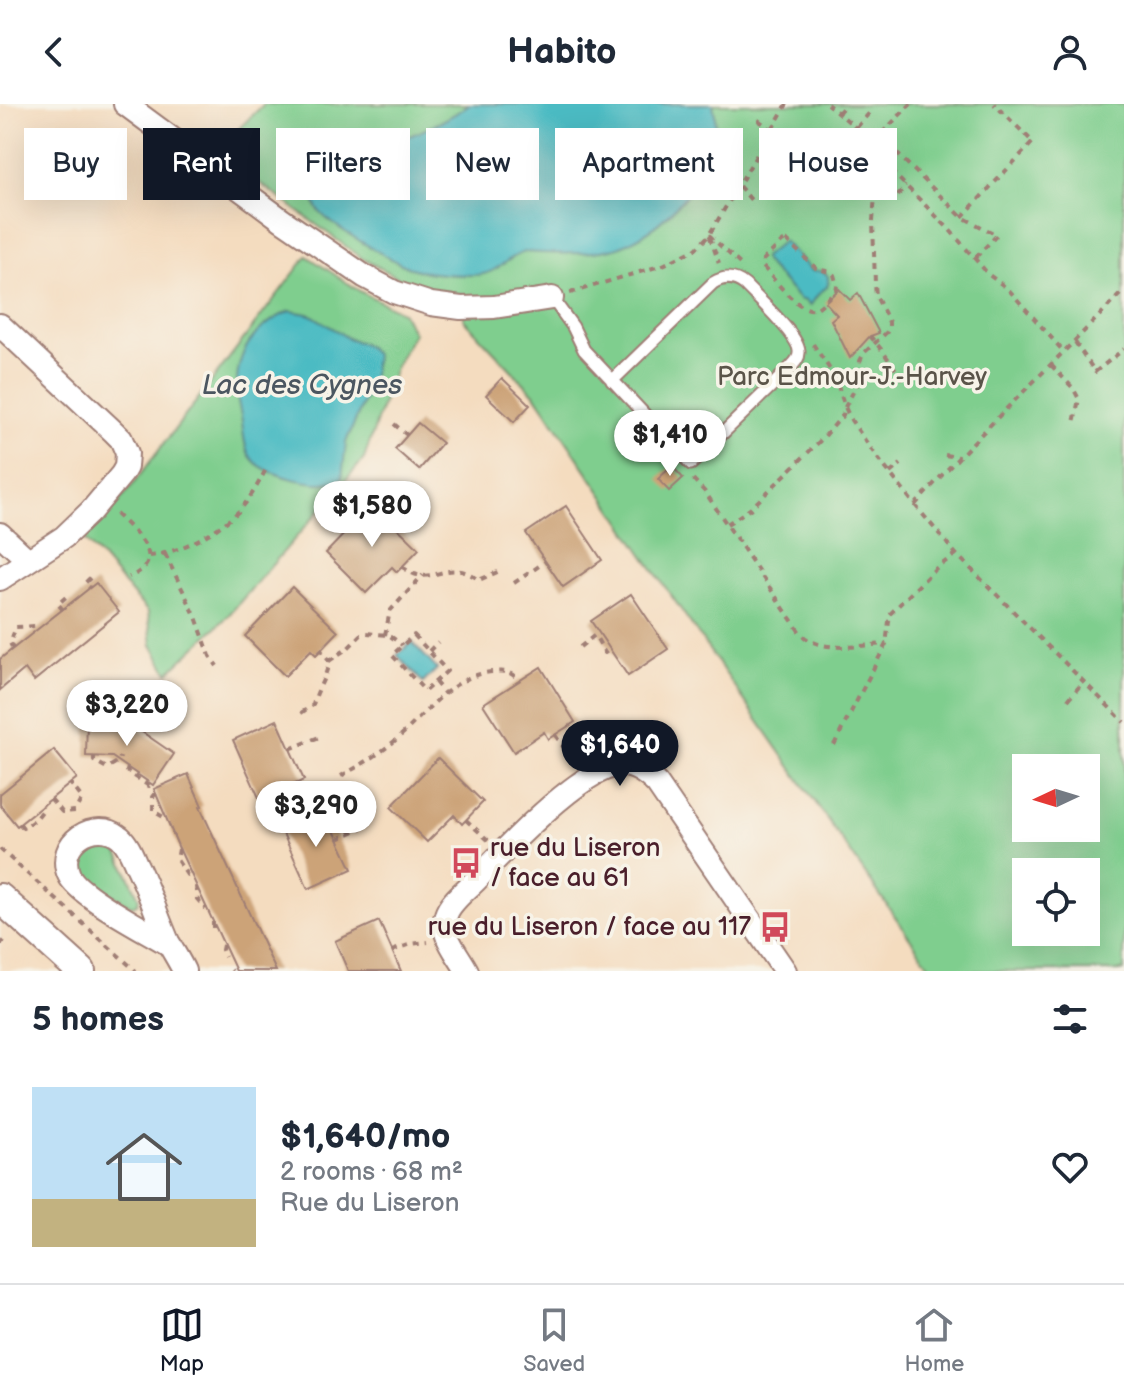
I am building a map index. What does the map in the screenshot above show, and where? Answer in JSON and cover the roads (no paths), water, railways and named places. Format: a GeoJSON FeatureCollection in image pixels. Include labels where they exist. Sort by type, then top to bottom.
{"type":"FeatureCollection","features":[{"type":"Feature","properties":{"kind":"street"},"geometry":{"type":"LineString","coordinates":[[125,104],[282,220],[345,264],[394,292],[431,304],[461,308],[516,305],[552,298]]}},
{"type":"Feature","properties":{"kind":"street"},"geometry":{"type":"LineString","coordinates":[[0,325],[121,439],[127,453],[122,474],[91,511],[64,537],[0,579]]}},
{"type":"Feature","properties":{"kind":"street"},"geometry":{"type":"LineString","coordinates":[[0,534],[28,560]]}},
{"type":"Feature","properties":{"kind":"street"},"geometry":{"type":"LineString","coordinates":[[467,971],[447,934],[445,920],[448,911],[502,852],[545,812],[586,780],[608,768],[623,765],[640,770],[657,784],[785,971]]}},
{"type":"Feature","properties":{"kind":"street"},"geometry":{"type":"LineString","coordinates":[[170,945],[74,883],[67,865],[74,840],[84,833],[102,830],[120,837],[126,844],[149,888],[170,945],[184,971]]}},
{"type":"Feature","properties":{"kind":"street"},"geometry":{"type":"LineString","coordinates":[[0,898],[81,971]]}},
{"type":"Feature","properties":{"kind":"lane"},"geometry":{"type":"LineString","coordinates":[[552,298],[573,327],[579,344],[612,381],[691,464],[798,359],[799,346],[745,285],[738,280],[724,279],[713,283],[612,381]]}},
{"type":"Feature","properties":{"kind":"water"},"geometry":{"type":"Polygon","coordinates":[[[469,104],[713,104],[715,128],[555,128],[555,200],[682,200],[640,237],[618,247],[597,251],[525,252],[479,275],[434,273],[406,266],[380,253],[320,212],[315,200],[410,200],[410,136],[426,128],[426,200],[539,200],[539,128],[427,128],[469,104]]]}},
{"type":"Feature","properties":{"kind":"water"},"geometry":{"type":"Polygon","coordinates":[[[783,241],[812,271],[828,276],[827,287],[810,306],[800,300],[764,261],[764,257],[783,241]]]}},
{"type":"Feature","properties":{"kind":"water","name":"Lac des Cygnes"},"geometry":{"type":"Polygon","coordinates":[[[290,311],[313,316],[367,346],[375,355],[372,383],[346,442],[342,478],[334,482],[298,480],[272,472],[255,462],[245,444],[237,396],[237,378],[243,353],[257,333],[290,311]]]}},
{"type":"Feature","properties":{"kind":"water"},"geometry":{"type":"Polygon","coordinates":[[[412,642],[437,669],[423,683],[397,655],[412,642]]]}},
{"type":"Feature","properties":{"kind":"place","name":"rue du Liseron / face au 61"},"geometry":{"type":"Point","coordinates":[466,863]}},
{"type":"Feature","properties":{"kind":"place","name":"rue du Liseron / face au 117"},"geometry":{"type":"Point","coordinates":[775,927]}},
{"type":"Feature","properties":{"kind":"park label","name":"Parc Edmour-J.-Harvey"},"geometry":{"type":"Point","coordinates":[852,377]}}]}
